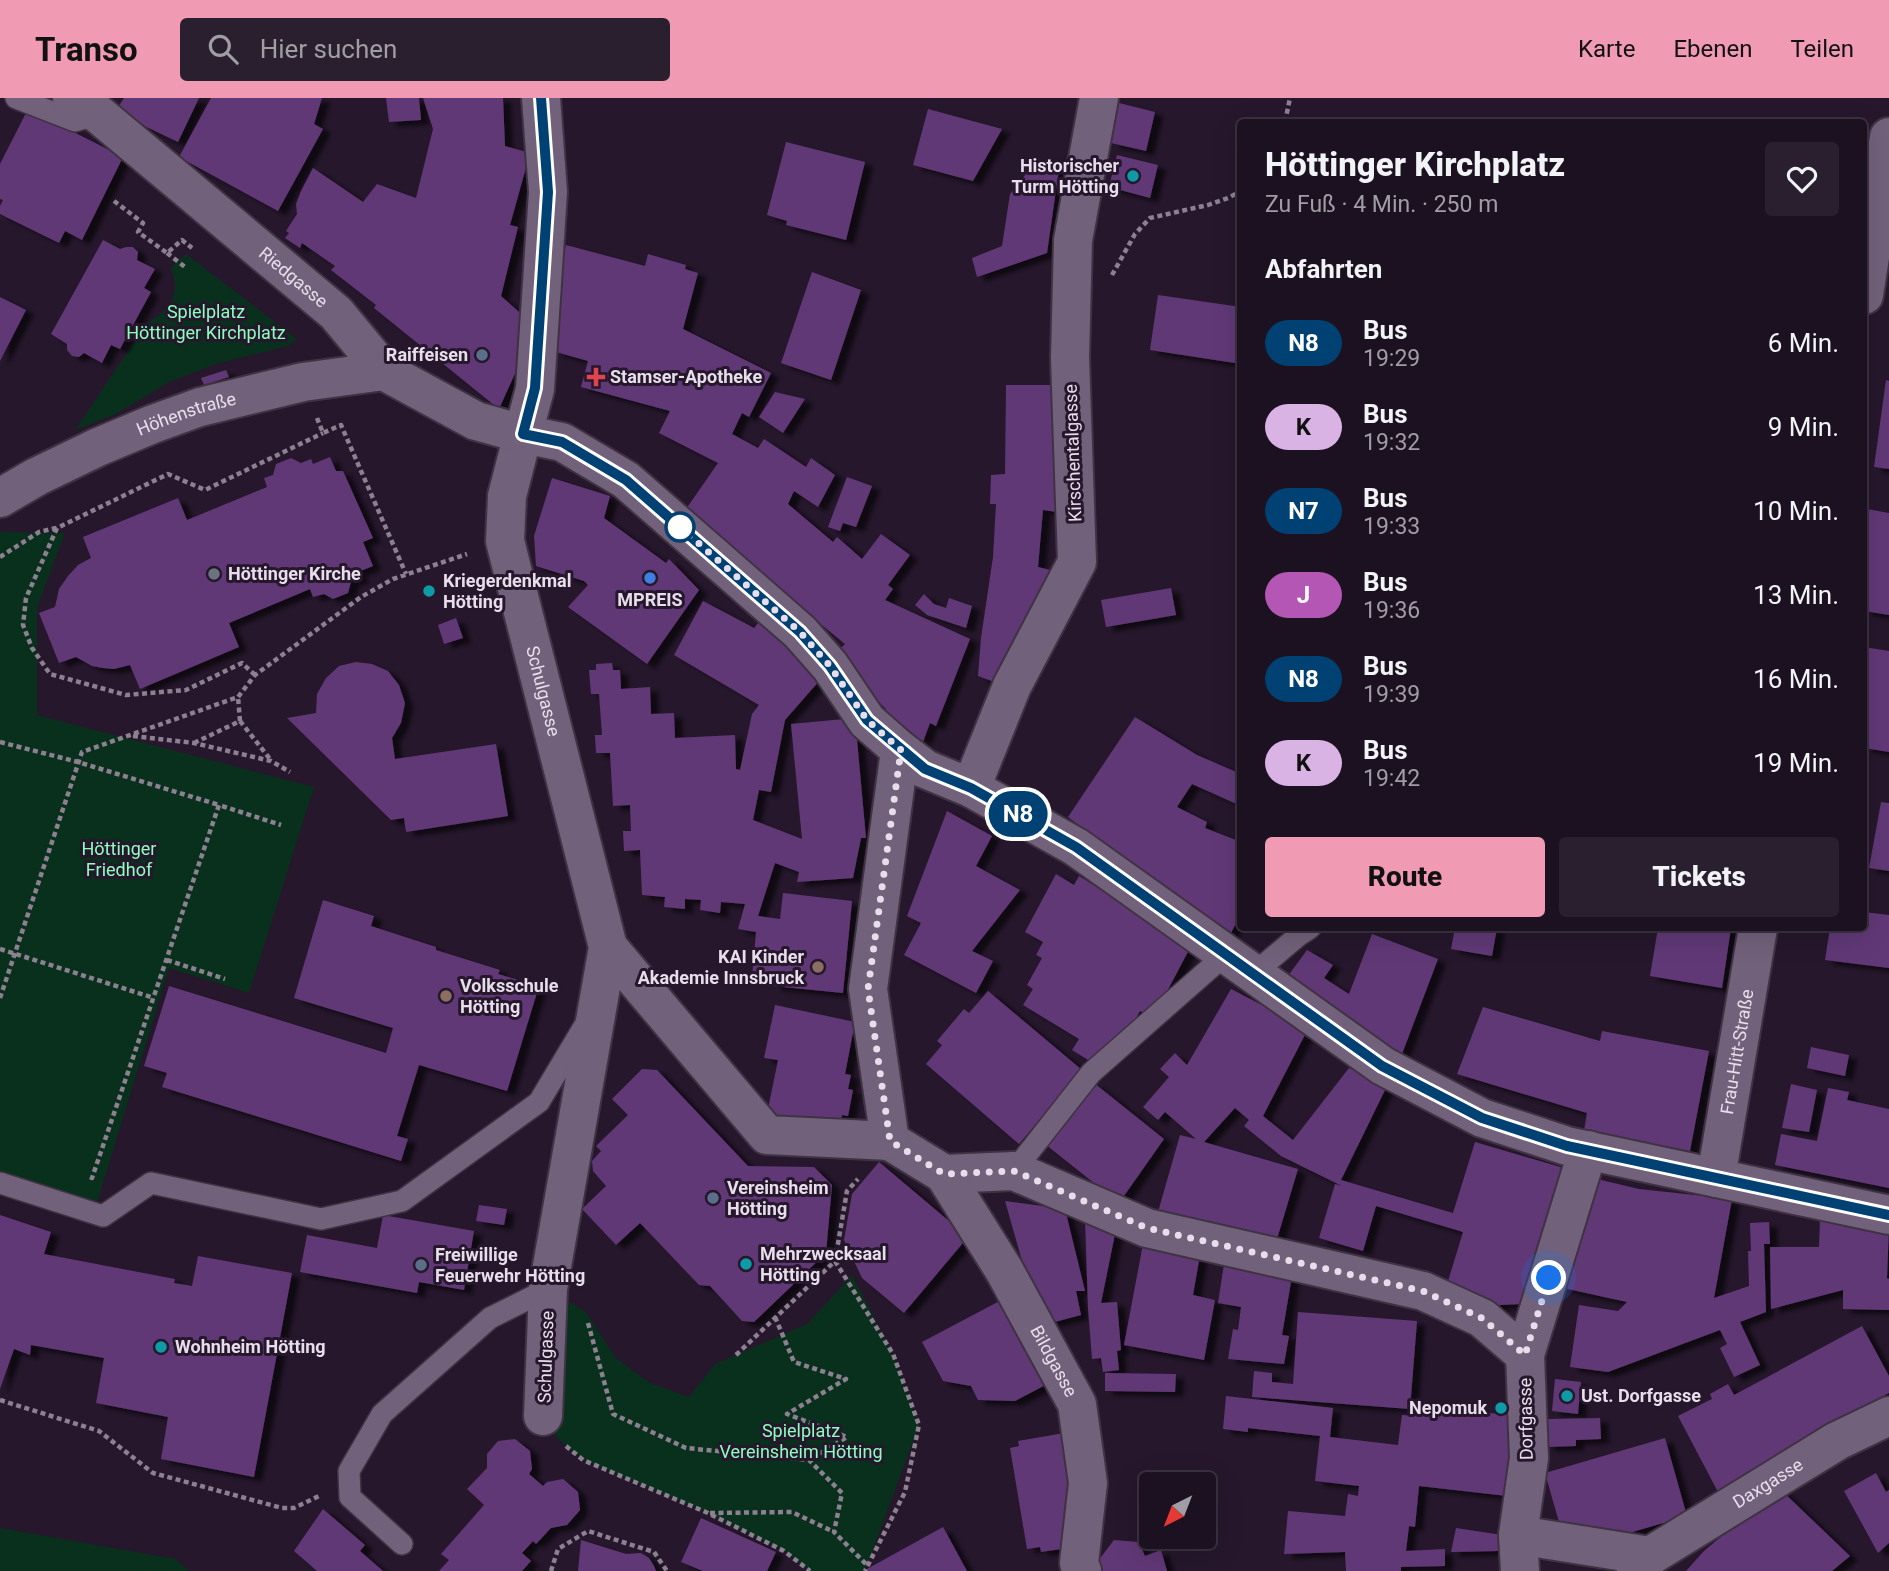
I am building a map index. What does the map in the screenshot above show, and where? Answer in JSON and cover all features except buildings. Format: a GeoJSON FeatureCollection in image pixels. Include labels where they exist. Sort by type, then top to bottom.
{"type":"FeatureCollection","features":[{"type":"Feature","properties":{"kind":"street","name":"Schulgasse"},"geometry":{"type":"LineString","coordinates":[[541,98],[548,192],[535,388],[507,496],[505,541],[608,947],[548,1289],[543,1416]]}},
{"type":"Feature","properties":{"kind":"street","name":"Kirschentalgasse"},"geometry":{"type":"LineString","coordinates":[[971,788],[1012,686],[1077,562],[1070,358],[1073,240],[1099,98]]}},
{"type":"Feature","properties":{"kind":"street","name":"Riedgasse"},"geometry":{"type":"LineString","coordinates":[[85,106],[335,313],[384,371],[476,422],[562,442],[626,480],[800,632],[830,666],[867,720],[925,769],[971,788],[1076,847],[1382,1066],[1482,1118],[1567,1146],[1889,1215]]}},
{"type":"Feature","properties":{"kind":"street"},"geometry":{"type":"LineString","coordinates":[[1867,277],[1888,153]]}},
{"type":"Feature","properties":{"kind":"street","name":"Höhenstraße"},"geometry":{"type":"LineString","coordinates":[[0,498],[98,447],[200,407],[303,382],[384,371]]}},
{"type":"Feature","properties":{"kind":"street"},"geometry":{"type":"LineString","coordinates":[[901,750],[868,989],[890,1141],[944,1174],[1014,1171],[1147,1228],[1423,1291],[1482,1318],[1525,1355]]}},
{"type":"Feature","properties":{"kind":"street","name":"Frau-Hitt-Straße"},"geometry":{"type":"LineString","coordinates":[[1716,1178],[1757,931]]}},
{"type":"Feature","properties":{"kind":"street","name":"Schulgasse"},"geometry":{"type":"LineString","coordinates":[[608,947],[767,1135],[890,1141]]}},
{"type":"Feature","properties":{"kind":"street","name":"Dorfgasse"},"geometry":{"type":"LineString","coordinates":[[1519,1553],[1529,1458],[1525,1355],[1588,1150]]}},
{"type":"Feature","properties":{"kind":"street","name":"Bildgasse"},"geometry":{"type":"LineString","coordinates":[[944,1174],[1003,1270],[1077,1404],[1088,1483],[1079,1563],[1082,1571]]}},
{"type":"Feature","properties":{"kind":"street","name":"Daxgasse"},"geometry":{"type":"LineString","coordinates":[[1519,1553],[1643,1563],[1837,1441],[1889,1416]]}},
{"type":"Feature","properties":{"kind":"lane"},"geometry":{"type":"LineString","coordinates":[[0,100],[8,98]]}},
{"type":"Feature","properties":{"kind":"lane"},"geometry":{"type":"LineString","coordinates":[[16,98],[75,121],[85,106]]}},
{"type":"Feature","properties":{"kind":"lane"},"geometry":{"type":"LineString","coordinates":[[1014,1171],[1091,1073],[1239,965],[1306,931]]}},
{"type":"Feature","properties":{"kind":"lane"},"geometry":{"type":"LineString","coordinates":[[0,1183],[103,1216],[152,1183],[321,1219],[402,1201],[539,1102],[600,999]]}},
{"type":"Feature","properties":{"kind":"lane"},"geometry":{"type":"LineString","coordinates":[[402,1544],[350,1497],[349,1471],[382,1414],[490,1318],[548,1289]]}},
{"type":"Feature","properties":{"kind":"path"},"geometry":{"type":"LineString","coordinates":[[1286,119],[1290,98]]}},
{"type":"Feature","properties":{"kind":"path"},"geometry":{"type":"LineString","coordinates":[[1111,278],[1135,234],[1150,218],[1208,205],[1237,193]]}},
{"type":"Feature","properties":{"kind":"path"},"geometry":{"type":"LineString","coordinates":[[114,201],[143,223],[138,232],[185,267]]}},
{"type":"Feature","properties":{"kind":"path"},"geometry":{"type":"LineString","coordinates":[[167,253],[182,240]]}},
{"type":"Feature","properties":{"kind":"path"},"geometry":{"type":"LineString","coordinates":[[303,382],[323,433]]}},
{"type":"Feature","properties":{"kind":"path"},"geometry":{"type":"LineString","coordinates":[[0,557],[38,532],[57,528],[168,474],[205,490],[341,425],[406,574]]}},
{"type":"Feature","properties":{"kind":"path"},"geometry":{"type":"LineString","coordinates":[[57,528],[26,598],[23,625],[32,648],[50,674],[126,695],[186,690],[242,663],[255,675]]}},
{"type":"Feature","properties":{"kind":"path"},"geometry":{"type":"LineString","coordinates":[[0,998],[82,752],[239,697],[255,675],[361,597],[393,579],[505,541]]}},
{"type":"Feature","properties":{"kind":"path"},"geometry":{"type":"LineString","coordinates":[[239,697],[240,721],[271,761]]}},
{"type":"Feature","properties":{"kind":"path"},"geometry":{"type":"LineString","coordinates":[[194,743],[240,721]]}},
{"type":"Feature","properties":{"kind":"path"},"geometry":{"type":"LineString","coordinates":[[131,735],[194,743],[271,761],[290,772]]}},
{"type":"Feature","properties":{"kind":"path"},"geometry":{"type":"LineString","coordinates":[[0,742],[78,762],[281,825]]}},
{"type":"Feature","properties":{"kind":"path"},"geometry":{"type":"LineString","coordinates":[[92,1178],[219,806]]}},
{"type":"Feature","properties":{"kind":"path"},"geometry":{"type":"LineString","coordinates":[[0,949],[154,998]]}},
{"type":"Feature","properties":{"kind":"path"},"geometry":{"type":"LineString","coordinates":[[167,960],[225,979]]}},
{"type":"Feature","properties":{"kind":"path"},"geometry":{"type":"LineString","coordinates":[[736,1355],[835,1261],[847,1191],[890,1141]]}},
{"type":"Feature","properties":{"kind":"path"},"geometry":{"type":"LineString","coordinates":[[708,1513],[792,1512],[834,1532],[867,1568],[905,1492],[919,1425],[893,1354],[835,1261]]}},
{"type":"Feature","properties":{"kind":"path"},"geometry":{"type":"LineString","coordinates":[[548,1289],[586,1312],[613,1414],[687,1448],[809,1460],[847,1437],[787,1414],[846,1379],[794,1362],[775,1317]]}},
{"type":"Feature","properties":{"kind":"path"},"geometry":{"type":"LineString","coordinates":[[0,1400],[99,1432],[153,1473],[282,1508],[294,1508],[314,1500],[349,1471]]}},
{"type":"Feature","properties":{"kind":"path","name":"Schulgasse"},"geometry":{"type":"LineString","coordinates":[[543,1416],[558,1440],[583,1460],[708,1513],[784,1550],[810,1571]]}},
{"type":"Feature","properties":{"kind":"path"},"geometry":{"type":"LineString","coordinates":[[809,1460],[842,1493],[834,1532]]}},
{"type":"Feature","properties":{"kind":"path"},"geometry":{"type":"LineString","coordinates":[[551,1571],[558,1549],[588,1531],[654,1552],[667,1571]]}},
{"type":"Feature","properties":{"kind":"green space","name":"Spielplatz Höttinger Kirchplatz"},"geometry":{"type":"Polygon","coordinates":[[[186,254],[297,339],[288,346],[219,363],[171,381],[116,414],[75,430],[147,323],[170,303],[175,285],[171,267],[186,254]]]}},
{"type":"Feature","properties":{"kind":"green space","name":"Höttinger Friedhof"},"geometry":{"type":"Polygon","coordinates":[[[0,532],[65,533],[37,608],[37,715],[314,787],[249,993],[169,968],[96,1206],[0,1174],[0,532]]]}},
{"type":"Feature","properties":{"kind":"green space","name":"Spielplatz Vereinsheim Hötting"},"geometry":{"type":"Polygon","coordinates":[[[852,1275],[893,1354],[919,1425],[865,1571],[810,1571],[784,1551],[708,1513],[583,1460],[558,1439],[543,1416],[548,1289],[586,1312],[616,1358],[650,1383],[689,1397],[715,1364],[807,1324],[852,1275]]]}},
{"type":"Feature","properties":{"kind":"green space"},"geometry":{"type":"Polygon","coordinates":[[[0,1528],[176,1559],[189,1571],[0,1571],[0,1528]]]}},
{"type":"Feature","properties":{"kind":"bus line","name":"N8"},"geometry":{"type":"LineString","coordinates":[[541,98],[548,192],[535,388],[523,434],[562,442],[626,480],[800,632],[830,666],[867,720],[901,750],[925,769],[971,788],[1076,847],[1382,1066],[1482,1118],[1567,1146],[1889,1215]]}},
{"type":"Feature","properties":{"kind":"place","name":"Historischer Turm Hötting"},"geometry":{"type":"Point","coordinates":[1133,176]}},
{"type":"Feature","properties":{"kind":"place","name":"Raiffeisen"},"geometry":{"type":"Point","coordinates":[482,355]}},
{"type":"Feature","properties":{"kind":"place","name":"Stamser-Apotheke"},"geometry":{"type":"Point","coordinates":[596,377]}},
{"type":"Feature","properties":{"kind":"place","name":"Höttinger Kirche"},"geometry":{"type":"Point","coordinates":[214,574]}},
{"type":"Feature","properties":{"kind":"place","name":"MPREIS"},"geometry":{"type":"Point","coordinates":[650,578]}},
{"type":"Feature","properties":{"kind":"place","name":"Kriegerdenkmal Hötting"},"geometry":{"type":"Point","coordinates":[429,591]}},
{"type":"Feature","properties":{"kind":"place","name":"KAI Kinder Akademie Innsbruck"},"geometry":{"type":"Point","coordinates":[818,967]}},
{"type":"Feature","properties":{"kind":"place","name":"Volksschule Hötting"},"geometry":{"type":"Point","coordinates":[446,996]}},
{"type":"Feature","properties":{"kind":"place","name":"Vereinsheim Hötting"},"geometry":{"type":"Point","coordinates":[713,1198]}},
{"type":"Feature","properties":{"kind":"place","name":"Mehrzwecksaal Hötting"},"geometry":{"type":"Point","coordinates":[746,1264]}},
{"type":"Feature","properties":{"kind":"place","name":"Freiwillige Feuerwehr Hötting"},"geometry":{"type":"Point","coordinates":[421,1265]}},
{"type":"Feature","properties":{"kind":"place","name":"Wohnheim Hötting"},"geometry":{"type":"Point","coordinates":[161,1347]}},
{"type":"Feature","properties":{"kind":"place","name":"Ust. Dorfgasse"},"geometry":{"type":"Point","coordinates":[1567,1396]}},
{"type":"Feature","properties":{"kind":"place","name":"Nepomuk"},"geometry":{"type":"Point","coordinates":[1501,1408]}},
{"type":"Feature","properties":{"kind":"route"},"geometry":{"type":"LineString","coordinates":[[680,527],[800,632],[830,666],[867,720],[901,750],[868,989],[890,1141],[944,1174],[1014,1171],[1147,1228],[1423,1291],[1482,1318],[1525,1355],[1549,1278]]}}]}
